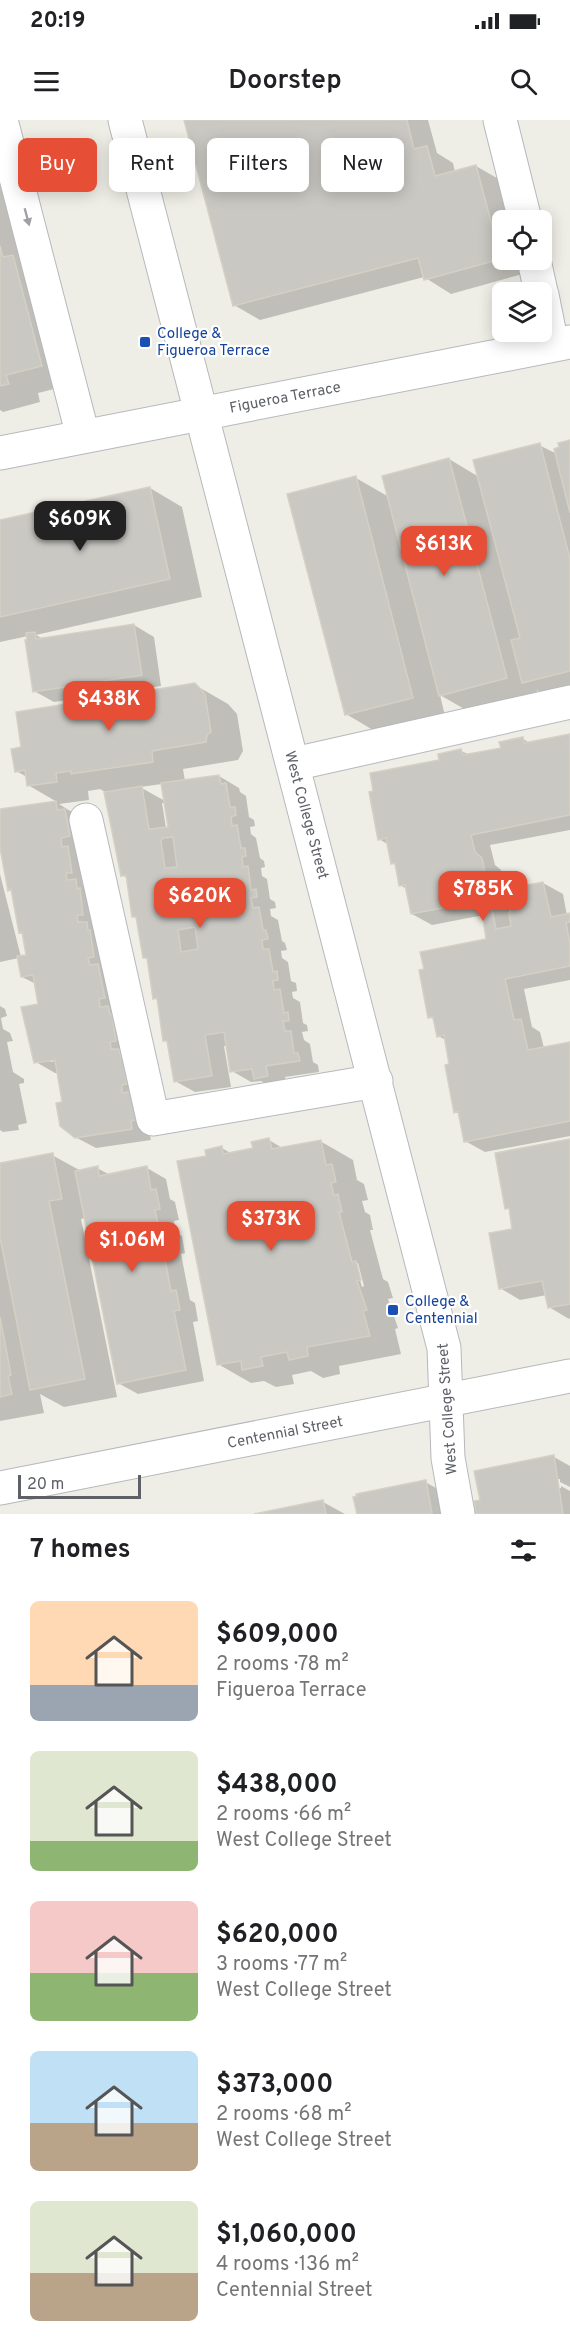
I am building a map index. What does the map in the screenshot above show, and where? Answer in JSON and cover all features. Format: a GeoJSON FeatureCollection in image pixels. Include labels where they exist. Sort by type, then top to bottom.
{"type":"FeatureCollection","features":[{"type":"Feature","properties":{"kind":"street"},"geometry":{"type":"LineString","coordinates":[[1,120],[83,436]]}},
{"type":"Feature","properties":{"kind":"street","name":"West College Street"},"geometry":{"type":"LineString","coordinates":[[125,120],[444,1348],[448,1458],[458,1514]]}},
{"type":"Feature","properties":{"kind":"street"},"geometry":{"type":"LineString","coordinates":[[500,120],[522,210]]}},
{"type":"Feature","properties":{"kind":"street"},"geometry":{"type":"LineString","coordinates":[[552,321],[561,343]]}},
{"type":"Feature","properties":{"kind":"street","name":"Figueroa Terrace"},"geometry":{"type":"LineString","coordinates":[[0,453],[561,343]]}},
{"type":"Feature","properties":{"kind":"street"},"geometry":{"type":"LineString","coordinates":[[294,764],[570,702]]}},
{"type":"Feature","properties":{"kind":"street"},"geometry":{"type":"LineString","coordinates":[[86,820],[153,1119],[376,1081]]}},
{"type":"Feature","properties":{"kind":"street","name":"Centennial Street"},"geometry":{"type":"LineString","coordinates":[[0,1488],[570,1376]]}},
{"type":"Feature","properties":{"kind":"building"},"geometry":{"type":"Polygon","coordinates":[[[184,120],[407,120],[414,149],[427,146],[435,176],[476,165],[492,225],[492,261],[424,280],[418,258],[233,306],[195,162],[195,138],[189,138],[184,120]]]}},
{"type":"Feature","properties":{"kind":"building"},"geometry":{"type":"Polygon","coordinates":[[[0,246],[3,257],[13,255],[42,366],[6,375],[9,384],[0,386],[0,246]]]}},
{"type":"Feature","properties":{"kind":"building"},"geometry":{"type":"Polygon","coordinates":[[[570,440],[570,513],[554,449],[559,447],[558,443],[570,440]]]}},
{"type":"Feature","properties":{"kind":"building"},"geometry":{"type":"Polygon","coordinates":[[[540,443],[570,559],[570,671],[522,683],[511,640],[520,638],[473,460],[540,443]]]}},
{"type":"Feature","properties":{"kind":"building"},"geometry":{"type":"Polygon","coordinates":[[[449,458],[507,678],[439,696],[382,476],[449,458]]]}},
{"type":"Feature","properties":{"kind":"building"},"geometry":{"type":"Polygon","coordinates":[[[356,476],[413,698],[345,715],[287,494],[356,476]]]}},
{"type":"Feature","properties":{"kind":"building"},"geometry":{"type":"Polygon","coordinates":[[[150,487],[170,579],[0,617],[0,520],[150,487]]]}},
{"type":"Feature","properties":{"kind":"building"},"geometry":{"type":"Polygon","coordinates":[[[134,624],[142,675],[33,692],[25,640],[27,640],[26,633],[35,632],[36,639],[134,624]]]}},
{"type":"Feature","properties":{"kind":"building"},"geometry":{"type":"Polygon","coordinates":[[[195,683],[205,694],[211,732],[207,735],[206,742],[152,751],[153,762],[71,774],[71,771],[56,773],[57,782],[27,786],[25,770],[15,772],[11,749],[21,747],[16,712],[195,683]]]}},
{"type":"Feature","properties":{"kind":"building"},"geometry":{"type":"Polygon","coordinates":[[[570,734],[570,815],[471,835],[475,852],[482,858],[496,929],[511,926],[509,913],[513,908],[510,888],[543,882],[551,917],[570,913],[570,922],[566,923],[570,944],[570,966],[505,979],[514,1020],[521,1019],[528,1050],[570,1042],[570,1121],[464,1142],[458,1111],[454,1113],[445,1065],[449,1064],[444,1035],[437,1037],[433,1017],[428,1018],[419,970],[424,969],[420,952],[486,939],[480,901],[411,914],[405,885],[399,886],[395,863],[391,864],[386,838],[378,840],[369,792],[373,791],[370,773],[439,760],[438,754],[461,749],[463,755],[501,748],[499,742],[523,737],[524,743],[570,734]]]}},
{"type":"Feature","properties":{"kind":"building"},"geometry":{"type":"Polygon","coordinates":[[[219,775],[221,784],[226,783],[230,807],[235,807],[236,815],[231,817],[232,826],[237,825],[241,848],[245,848],[246,856],[242,857],[243,867],[248,866],[251,890],[256,889],[257,897],[251,898],[253,908],[259,907],[263,930],[266,930],[268,939],[262,940],[263,949],[269,949],[273,972],[277,971],[278,980],[273,981],[274,990],[280,989],[284,1013],[288,1012],[289,1021],[283,1021],[285,1031],[291,1031],[294,1053],[298,1053],[300,1061],[266,1066],[268,1076],[254,1079],[252,1069],[230,1072],[224,1032],[205,1035],[212,1076],[174,1082],[167,1041],[163,1041],[157,998],[153,999],[147,958],[143,958],[136,917],[132,917],[126,875],[121,876],[104,792],[142,786],[149,829],[168,827],[161,783],[219,775]],[[173,837],[163,838],[161,841],[165,868],[177,867],[173,837]],[[184,878],[173,879],[176,909],[188,907],[184,878]],[[195,927],[178,930],[181,952],[198,949],[195,927]]]}},
{"type":"Feature","properties":{"kind":"building"},"geometry":{"type":"Polygon","coordinates":[[[56,801],[57,810],[65,809],[70,836],[61,838],[62,847],[68,846],[72,873],[66,873],[67,880],[76,879],[77,889],[80,888],[83,915],[77,915],[78,922],[87,922],[88,930],[90,930],[94,957],[88,958],[90,965],[98,964],[105,998],[99,999],[100,1007],[108,1006],[112,1014],[116,1041],[110,1042],[111,1049],[119,1049],[123,1057],[127,1084],[122,1085],[122,1093],[135,1091],[139,1119],[131,1121],[132,1129],[75,1138],[60,1126],[56,1103],[62,1102],[55,1060],[34,1063],[21,1007],[38,1004],[33,975],[21,977],[17,956],[26,955],[22,932],[19,933],[11,889],[8,891],[0,848],[0,809],[56,801]]]}},
{"type":"Feature","properties":{"kind":"building"},"geometry":{"type":"Polygon","coordinates":[[[269,1138],[272,1149],[321,1140],[326,1165],[332,1164],[336,1182],[331,1183],[334,1196],[338,1194],[342,1212],[339,1212],[352,1262],[356,1261],[361,1280],[357,1281],[367,1310],[363,1311],[370,1336],[307,1347],[308,1356],[289,1360],[287,1352],[261,1357],[263,1366],[242,1370],[241,1361],[217,1365],[177,1161],[206,1156],[205,1150],[222,1146],[223,1154],[253,1148],[251,1142],[269,1138]]]}},
{"type":"Feature","properties":{"kind":"building"},"geometry":{"type":"Polygon","coordinates":[[[570,1139],[570,1304],[548,1308],[542,1281],[499,1289],[489,1233],[512,1229],[509,1208],[505,1209],[495,1153],[570,1139]]]}},
{"type":"Feature","properties":{"kind":"building"},"geometry":{"type":"Polygon","coordinates":[[[53,1153],[62,1199],[49,1201],[85,1379],[30,1390],[0,1237],[0,1163],[53,1153]]]}},
{"type":"Feature","properties":{"kind":"building"},"geometry":{"type":"Polygon","coordinates":[[[98,1166],[99,1176],[147,1166],[151,1190],[156,1189],[160,1209],[155,1210],[158,1224],[163,1223],[166,1242],[162,1243],[171,1291],[176,1290],[180,1310],[174,1311],[186,1370],[117,1384],[75,1171],[98,1166]]]}},
{"type":"Feature","properties":{"kind":"building"},"geometry":{"type":"Polygon","coordinates":[[[0,1317],[11,1375],[8,1376],[12,1394],[0,1397],[0,1317]]]}},
{"type":"Feature","properties":{"kind":"building"},"geometry":{"type":"Polygon","coordinates":[[[554,1455],[563,1514],[476,1514],[474,1501],[480,1500],[474,1471],[554,1455]]]}},
{"type":"Feature","properties":{"kind":"building"},"geometry":{"type":"Polygon","coordinates":[[[426,1480],[432,1514],[357,1514],[353,1497],[357,1496],[356,1494],[426,1480]]]}},
{"type":"Feature","properties":{"kind":"building"},"geometry":{"type":"Polygon","coordinates":[[[323,1500],[326,1514],[254,1514],[323,1500]]]}},
{"type":"Feature","properties":{"kind":"place","name":"College & Figueroa Terrace"},"geometry":{"type":"Point","coordinates":[145,342]}},
{"type":"Feature","properties":{"kind":"place","name":"College & Centennial"},"geometry":{"type":"Point","coordinates":[393,1310]}}]}
